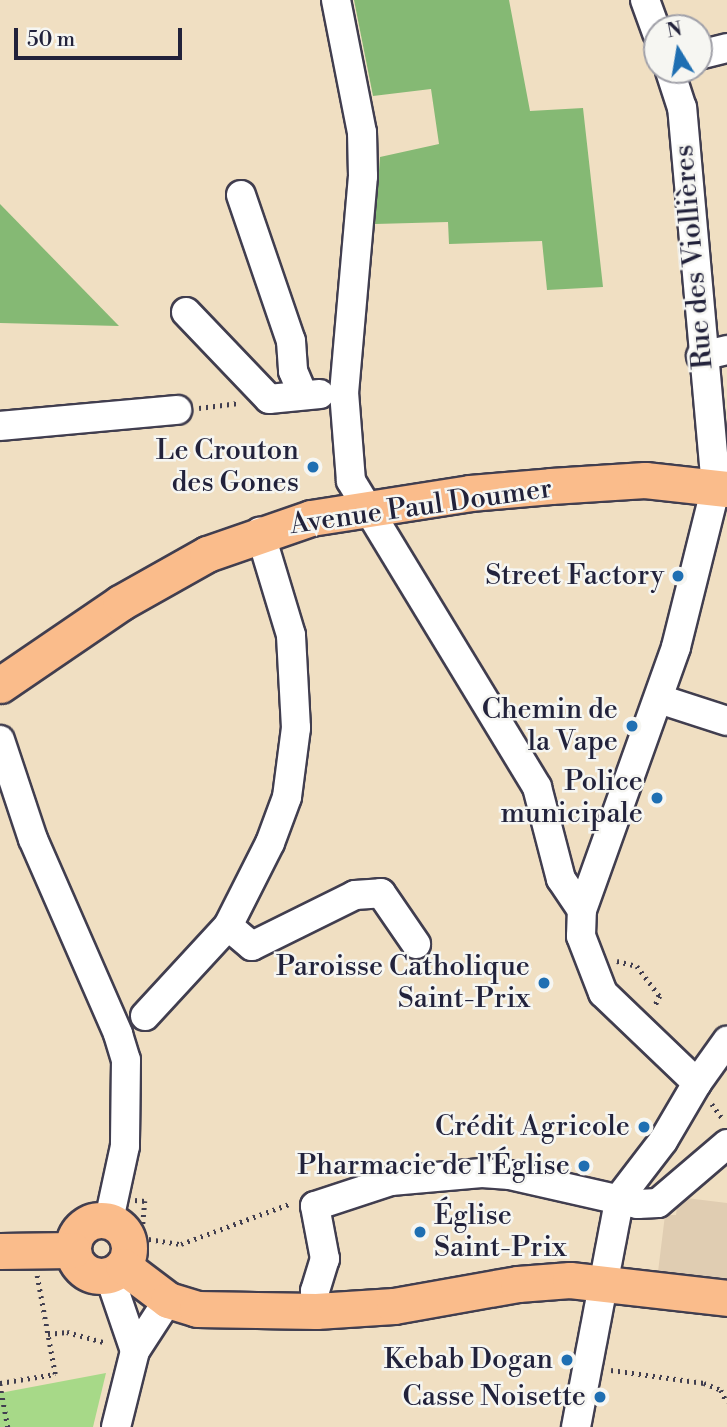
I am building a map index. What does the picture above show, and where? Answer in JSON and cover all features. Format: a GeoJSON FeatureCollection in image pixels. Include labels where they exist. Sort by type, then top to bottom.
{"type":"FeatureCollection","features":[{"type":"Feature","properties":{"kind":"main road","name":"Avenue Paul Doumer"},"geometry":{"type":"LineString","coordinates":[[0,685],[120,603],[207,554],[260,532],[366,509],[551,486],[645,480],[721,488]]}},
{"type":"Feature","properties":{"kind":"main road"},"geometry":{"type":"LineString","coordinates":[[72,1250],[83,1226],[111,1210],[128,1240],[116,1270]]}},
{"type":"Feature","properties":{"kind":"main road"},"geometry":{"type":"LineString","coordinates":[[16,1251],[72,1250]]}},
{"type":"Feature","properties":{"kind":"main road"},"geometry":{"type":"LineString","coordinates":[[72,1250],[85,1271],[116,1270],[168,1300],[197,1309],[316,1311],[394,1306],[518,1284],[570,1280],[727,1298]]}},
{"type":"Feature","properties":{"kind":"street"},"geometry":{"type":"LineString","coordinates":[[336,0],[362,132],[363,176],[344,392],[351,481],[537,786],[561,879],[582,910],[581,936],[603,993],[698,1083]]}},
{"type":"Feature","properties":{"kind":"street","name":"Rue des Viollières"},"geometry":{"type":"LineString","coordinates":[[582,910],[659,699],[721,488],[714,353],[682,108],[674,84]]}},
{"type":"Feature","properties":{"kind":"street"},"geometry":{"type":"LineString","coordinates":[[241,195],[291,341],[293,370],[303,395]]}},
{"type":"Feature","properties":{"kind":"street"},"geometry":{"type":"LineString","coordinates":[[186,313],[269,399],[344,392]]}},
{"type":"Feature","properties":{"kind":"street"},"geometry":{"type":"LineString","coordinates":[[0,426],[177,410]]}},
{"type":"Feature","properties":{"kind":"street"},"geometry":{"type":"LineString","coordinates":[[145,1016],[228,926],[270,843],[294,768],[291,635],[276,573],[260,532]]}},
{"type":"Feature","properties":{"kind":"street"},"geometry":{"type":"LineString","coordinates":[[659,699],[727,721]]}},
{"type":"Feature","properties":{"kind":"street"},"geometry":{"type":"LineString","coordinates":[[0,740],[33,839],[126,1060],[125,1146],[111,1210]]}},
{"type":"Feature","properties":{"kind":"street"},"geometry":{"type":"LineString","coordinates":[[228,926],[252,946],[355,895],[382,893],[416,944]]}},
{"type":"Feature","properties":{"kind":"street"},"geometry":{"type":"LineString","coordinates":[[576,1427],[620,1197],[663,1140],[727,1041]]}},
{"type":"Feature","properties":{"kind":"street"},"geometry":{"type":"LineString","coordinates":[[316,1311],[315,1291],[325,1259],[315,1206],[391,1181],[510,1175],[620,1197],[638,1204],[658,1203],[727,1144]]}},
{"type":"Feature","properties":{"kind":"street"},"geometry":{"type":"LineString","coordinates":[[116,1270],[135,1351]]}},
{"type":"Feature","properties":{"kind":"street"},"geometry":{"type":"LineString","coordinates":[[116,1427],[135,1351],[168,1300]]}},
{"type":"Feature","properties":{"kind":"path"},"geometry":{"type":"LineString","coordinates":[[177,410],[269,399]]}},
{"type":"Feature","properties":{"kind":"path"},"geometry":{"type":"LineString","coordinates":[[611,955],[615,961],[637,966],[660,996],[653,1004],[657,1010]]}},
{"type":"Feature","properties":{"kind":"path"},"geometry":{"type":"LineString","coordinates":[[111,1210],[145,1201],[142,1238],[181,1244],[295,1202]]}},
{"type":"Feature","properties":{"kind":"path"},"geometry":{"type":"LineString","coordinates":[[8,1427],[0,1383],[55,1374],[48,1334],[16,1251]]}},
{"type":"Feature","properties":{"kind":"path"},"geometry":{"type":"LineString","coordinates":[[48,1334],[67,1332],[135,1351]]}},
{"type":"Feature","properties":{"kind":"path"},"geometry":{"type":"LineString","coordinates":[[589,1366],[704,1382],[721,1390],[727,1403]]}},
{"type":"Feature","properties":{"kind":"shaded area"},"geometry":{"type":"Polygon","coordinates":[[[678,1197],[727,1203],[727,1288],[657,1280],[665,1215],[676,1215],[678,1197]]]}},
{"type":"Feature","properties":{"kind":"green space"},"geometry":{"type":"Polygon","coordinates":[[[354,0],[509,0],[530,111],[583,108],[603,287],[547,290],[542,241],[449,244],[448,222],[375,224],[380,157],[439,144],[431,89],[373,96],[354,0]]]}},
{"type":"Feature","properties":{"kind":"green space"},"geometry":{"type":"Polygon","coordinates":[[[0,204],[119,326],[0,323],[0,204]]]}},
{"type":"Feature","properties":{"kind":"green space"},"geometry":{"type":"Polygon","coordinates":[[[106,1373],[93,1427],[0,1427],[0,1393],[106,1373]]]}},
{"type":"Feature","properties":{"kind":"place","name":"Le Crouton des Gones"},"geometry":{"type":"Point","coordinates":[313,467]}},
{"type":"Feature","properties":{"kind":"place","name":"Street Factory"},"geometry":{"type":"Point","coordinates":[678,576]}},
{"type":"Feature","properties":{"kind":"place","name":"Chemin de la Vape"},"geometry":{"type":"Point","coordinates":[632,726]}},
{"type":"Feature","properties":{"kind":"place","name":"Police municipale"},"geometry":{"type":"Point","coordinates":[657,798]}},
{"type":"Feature","properties":{"kind":"place","name":"Paroisse Catholique Saint-Prix"},"geometry":{"type":"Point","coordinates":[544,983]}},
{"type":"Feature","properties":{"kind":"place","name":"Crédit Agricole"},"geometry":{"type":"Point","coordinates":[644,1127]}},
{"type":"Feature","properties":{"kind":"place","name":"Pharmacie de l'Église"},"geometry":{"type":"Point","coordinates":[584,1166]}},
{"type":"Feature","properties":{"kind":"place","name":"Église Saint-Prix"},"geometry":{"type":"Point","coordinates":[420,1232]}},
{"type":"Feature","properties":{"kind":"place","name":"Kebab Dogan"},"geometry":{"type":"Point","coordinates":[567,1360]}},
{"type":"Feature","properties":{"kind":"place","name":"Casse Noisette"},"geometry":{"type":"Point","coordinates":[600,1397]}}]}
